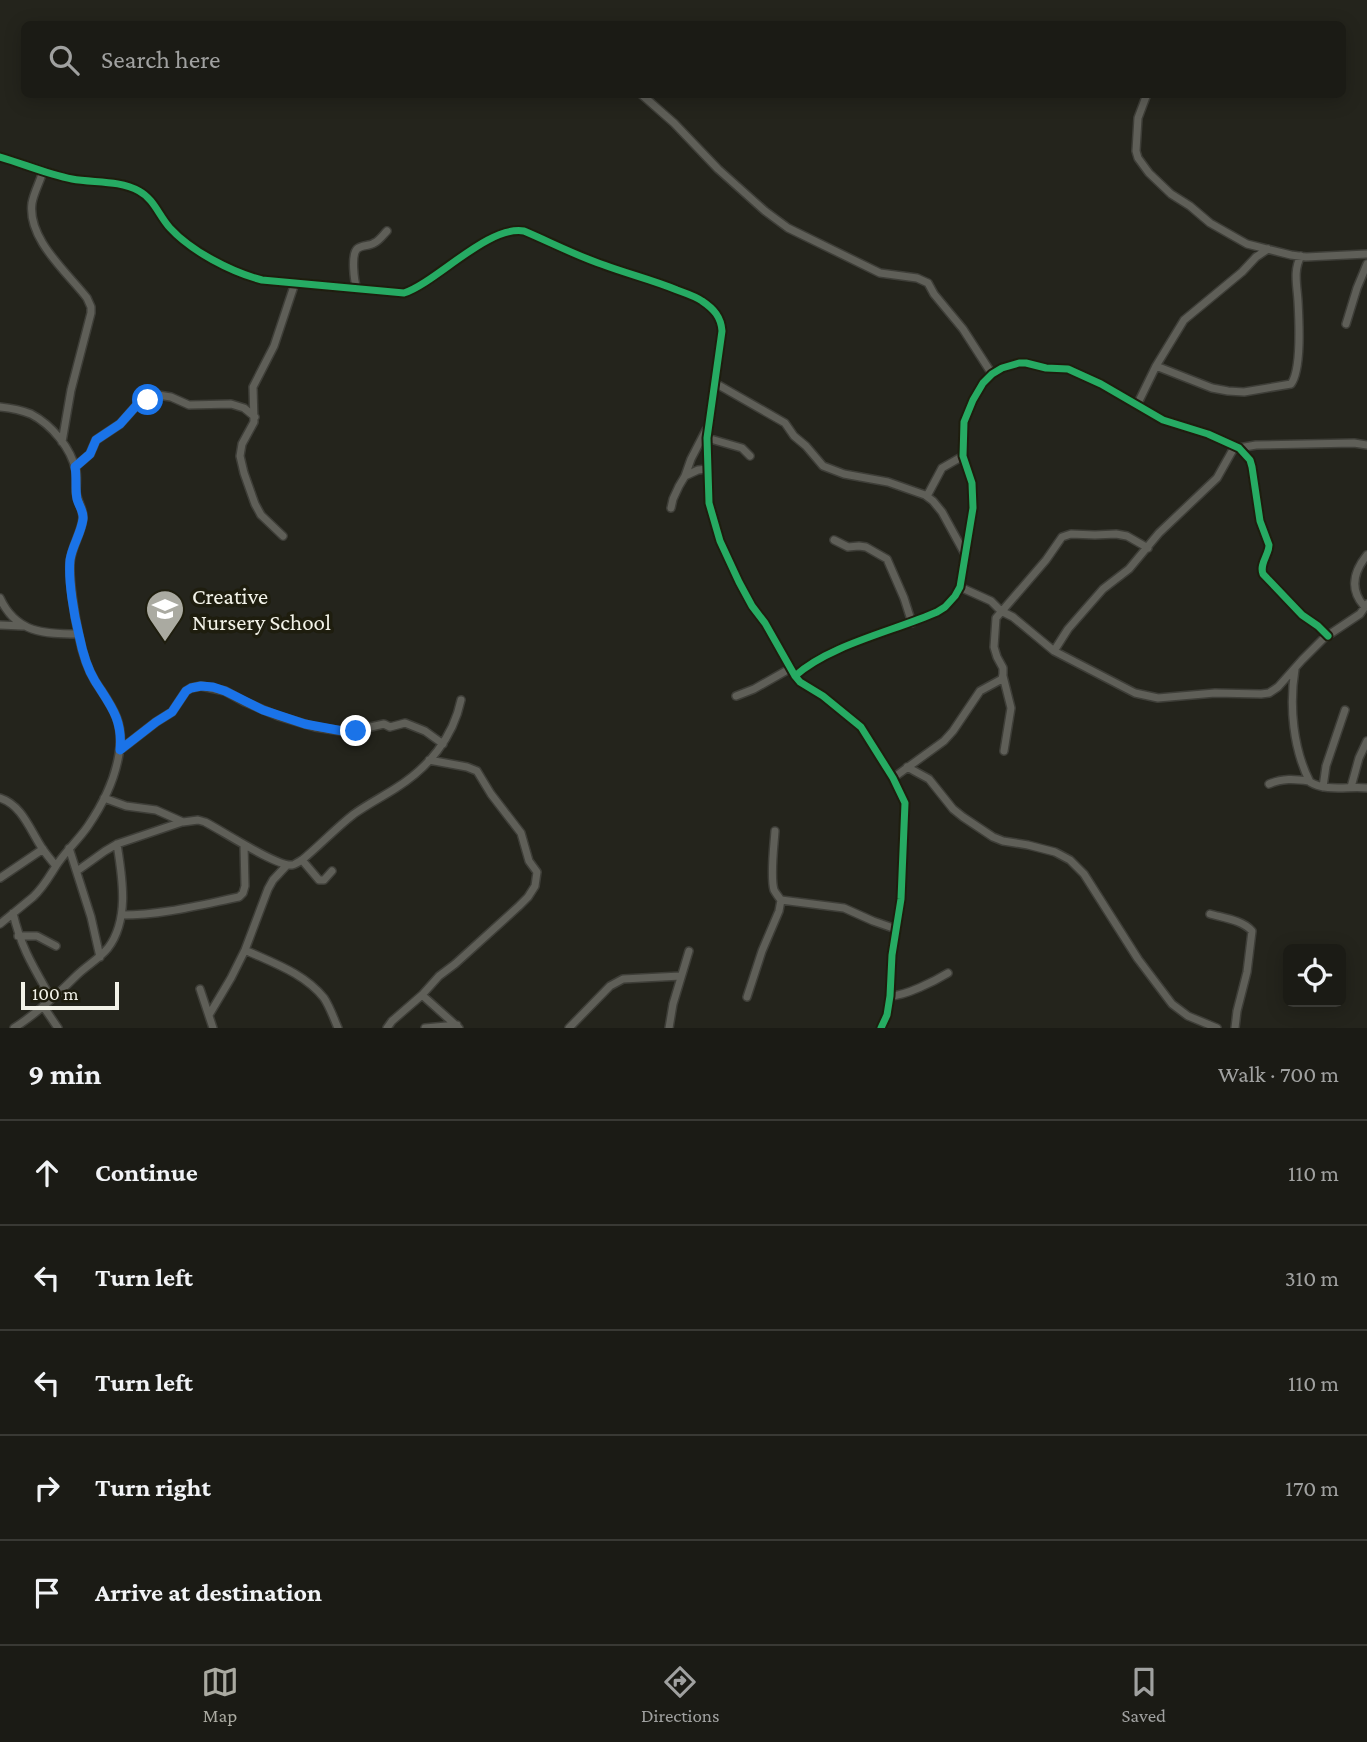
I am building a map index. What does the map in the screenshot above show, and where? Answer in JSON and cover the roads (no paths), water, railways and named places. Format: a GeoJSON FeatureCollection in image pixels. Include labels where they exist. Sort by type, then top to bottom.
{"type":"FeatureCollection","features":[{"type":"Feature","properties":{"kind":"street"},"geometry":{"type":"LineString","coordinates":[[646,98],[718,169],[788,228],[880,273],[917,278],[928,283],[992,374]]}},
{"type":"Feature","properties":{"kind":"street"},"geometry":{"type":"LineString","coordinates":[[1146,98],[1138,118],[1138,158],[1171,194],[1191,206],[1210,223],[1247,244],[1301,257],[1367,254]]}},
{"type":"Feature","properties":{"kind":"street"},"geometry":{"type":"LineString","coordinates":[[0,157],[69,178],[131,188],[145,195],[165,223],[181,238],[210,257],[250,277],[404,293],[489,240],[511,230],[524,231],[602,265],[683,292],[713,309],[721,323],[722,331],[708,427],[707,469],[709,503],[720,541],[752,606],[800,682],[823,696],[861,727],[893,778],[905,803],[902,889],[892,955],[890,996],[887,1015],[881,1028]]}},
{"type":"Feature","properties":{"kind":"street"},"geometry":{"type":"LineString","coordinates":[[43,171],[32,207],[38,237],[88,298],[92,307],[71,390],[62,442]]}},
{"type":"Feature","properties":{"kind":"street"},"geometry":{"type":"LineString","coordinates":[[357,289],[354,275],[357,249],[373,244],[387,231]]}},
{"type":"Feature","properties":{"kind":"street"},"geometry":{"type":"LineString","coordinates":[[1137,405],[1156,366],[1184,320],[1268,249]]}},
{"type":"Feature","properties":{"kind":"street"},"geometry":{"type":"LineString","coordinates":[[1156,366],[1212,388],[1233,392],[1291,384],[1296,377],[1297,367],[1299,330],[1296,267],[1301,257]]}},
{"type":"Feature","properties":{"kind":"street"},"geometry":{"type":"LineString","coordinates":[[1346,324],[1367,264]]}},
{"type":"Feature","properties":{"kind":"street"},"geometry":{"type":"LineString","coordinates":[[283,537],[261,515],[241,462],[243,444],[252,429],[255,417],[253,387],[274,346],[295,283]]}},
{"type":"Feature","properties":{"kind":"street"},"geometry":{"type":"LineString","coordinates":[[736,696],[857,642],[937,612],[956,596],[960,587],[973,508],[972,483],[963,456],[964,422],[983,383],[1002,368],[1019,363],[1068,369],[1101,384],[1163,420],[1208,434],[1237,447],[1250,460],[1260,521],[1269,545],[1262,567],[1263,575],[1302,615],[1328,636]]}},
{"type":"Feature","properties":{"kind":"street"},"geometry":{"type":"LineString","coordinates":[[715,383],[785,423],[823,466],[844,474],[888,482],[927,496],[942,512],[965,555]]}},
{"type":"Feature","properties":{"kind":"street"},"geometry":{"type":"LineString","coordinates":[[75,467],[90,454],[96,440],[120,424],[136,406],[158,395],[197,406],[231,404],[244,408],[255,417]]}},
{"type":"Feature","properties":{"kind":"street"},"geometry":{"type":"LineString","coordinates":[[0,407],[31,415],[49,428],[62,442],[75,467],[76,490],[83,514],[83,521],[73,544],[70,574],[78,634],[94,680],[117,716],[120,728],[120,750],[112,781],[86,828],[47,882],[0,924]]}},
{"type":"Feature","properties":{"kind":"street"},"geometry":{"type":"LineString","coordinates":[[671,508],[691,458],[708,427]]}},
{"type":"Feature","properties":{"kind":"street"},"geometry":{"type":"LineString","coordinates":[[707,438],[742,448],[750,456]]}},
{"type":"Feature","properties":{"kind":"street"},"geometry":{"type":"LineString","coordinates":[[1237,447],[1354,443],[1367,445]]}},
{"type":"Feature","properties":{"kind":"street"},"geometry":{"type":"LineString","coordinates":[[1054,651],[1068,629],[1103,589],[1129,569],[1159,533],[1217,478],[1237,447]]}},
{"type":"Feature","properties":{"kind":"street"},"geometry":{"type":"LineString","coordinates":[[927,496],[941,469],[963,456]]}},
{"type":"Feature","properties":{"kind":"street"},"geometry":{"type":"LineString","coordinates":[[685,476],[707,469]]}},
{"type":"Feature","properties":{"kind":"street"},"geometry":{"type":"LineString","coordinates":[[1004,751],[1011,708],[1003,668],[994,651],[996,618],[1065,535],[1122,535],[1148,548]]}},
{"type":"Feature","properties":{"kind":"street"},"geometry":{"type":"LineString","coordinates":[[834,540],[848,547],[866,547],[887,559],[912,623]]}},
{"type":"Feature","properties":{"kind":"street"},"geometry":{"type":"LineString","coordinates":[[960,587],[986,598],[1054,651],[1135,693],[1158,698],[1215,693],[1261,694],[1269,693],[1278,687],[1328,636],[1360,614],[1366,605],[1356,593],[1356,572],[1367,555]]}},
{"type":"Feature","properties":{"kind":"street"},"geometry":{"type":"LineString","coordinates":[[0,598],[12,617],[22,626]]}},
{"type":"Feature","properties":{"kind":"street"},"geometry":{"type":"LineString","coordinates":[[0,625],[22,626],[40,632],[78,634]]}},
{"type":"Feature","properties":{"kind":"street"},"geometry":{"type":"LineString","coordinates":[[1296,666],[1293,713],[1300,756],[1309,780],[1313,785],[1323,787],[1367,788]]}},
{"type":"Feature","properties":{"kind":"street"},"geometry":{"type":"LineString","coordinates":[[893,778],[944,741],[977,693],[1003,676]]}},
{"type":"Feature","properties":{"kind":"street"},"geometry":{"type":"LineString","coordinates":[[120,750],[172,712],[186,691],[201,686],[225,691],[263,710],[305,724],[348,732],[384,724],[390,727],[405,723],[425,731],[443,744]]}},
{"type":"Feature","properties":{"kind":"street"},"geometry":{"type":"LineString","coordinates":[[78,871],[104,850],[117,844],[183,822],[198,820],[244,845],[292,865],[302,860],[352,815],[398,787],[429,760],[453,728],[461,700]]}},
{"type":"Feature","properties":{"kind":"street"},"geometry":{"type":"LineString","coordinates":[[1323,787],[1326,766],[1345,710]]}},
{"type":"Feature","properties":{"kind":"street"},"geometry":{"type":"LineString","coordinates":[[1351,787],[1367,741]]}},
{"type":"Feature","properties":{"kind":"street"},"geometry":{"type":"LineString","coordinates":[[387,1028],[439,976],[526,899],[535,886],[537,872],[529,861],[521,833],[477,771],[429,760]]}},
{"type":"Feature","properties":{"kind":"street"},"geometry":{"type":"LineString","coordinates":[[907,767],[930,780],[953,809],[993,837],[1055,852],[1070,860],[1084,874],[1138,959],[1172,1004],[1188,1016],[1217,1028]]}},
{"type":"Feature","properties":{"kind":"street"},"geometry":{"type":"LineString","coordinates":[[1269,784],[1284,780],[1309,780]]}},
{"type":"Feature","properties":{"kind":"street"},"geometry":{"type":"LineString","coordinates":[[0,798],[11,803],[27,821],[56,866]]}},
{"type":"Feature","properties":{"kind":"street"},"geometry":{"type":"LineString","coordinates":[[104,798],[126,806],[156,810],[183,822]]}},
{"type":"Feature","properties":{"kind":"street"},"geometry":{"type":"LineString","coordinates":[[747,997],[781,900],[775,891],[774,882],[775,831]]}},
{"type":"Feature","properties":{"kind":"street"},"geometry":{"type":"LineString","coordinates":[[14,1028],[27,1020],[100,957],[110,945],[121,915],[122,887],[117,844]]}},
{"type":"Feature","properties":{"kind":"street"},"geometry":{"type":"LineString","coordinates":[[121,915],[170,911],[239,897],[245,887],[244,845]]}},
{"type":"Feature","properties":{"kind":"street"},"geometry":{"type":"LineString","coordinates":[[69,848],[78,871],[100,957]]}},
{"type":"Feature","properties":{"kind":"street"},"geometry":{"type":"LineString","coordinates":[[0,878],[43,849]]}},
{"type":"Feature","properties":{"kind":"street"},"geometry":{"type":"LineString","coordinates":[[302,860],[319,880],[324,880],[332,871]]}},
{"type":"Feature","properties":{"kind":"street"},"geometry":{"type":"LineString","coordinates":[[209,1015],[245,950],[273,880],[287,865]]}},
{"type":"Feature","properties":{"kind":"street"},"geometry":{"type":"LineString","coordinates":[[781,900],[844,908],[896,929]]}},
{"type":"Feature","properties":{"kind":"street"},"geometry":{"type":"LineString","coordinates":[[13,913],[18,936],[27,957],[51,998]]}},
{"type":"Feature","properties":{"kind":"street"},"geometry":{"type":"LineString","coordinates":[[1210,914],[1242,923],[1252,931],[1236,1028]]}},
{"type":"Feature","properties":{"kind":"street"},"geometry":{"type":"LineString","coordinates":[[18,936],[37,936],[56,946]]}},
{"type":"Feature","properties":{"kind":"street"},"geometry":{"type":"LineString","coordinates":[[245,950],[308,982],[325,1000],[338,1028]]}},
{"type":"Feature","properties":{"kind":"street"},"geometry":{"type":"LineString","coordinates":[[669,1028],[688,951]]}},
{"type":"Feature","properties":{"kind":"street"},"geometry":{"type":"LineString","coordinates":[[890,996],[905,993],[948,973]]}},
{"type":"Feature","properties":{"kind":"street"},"geometry":{"type":"LineString","coordinates":[[569,1028],[610,986],[623,979],[681,976]]}},
{"type":"Feature","properties":{"kind":"street"},"geometry":{"type":"LineString","coordinates":[[200,989],[214,1028]]}},
{"type":"Feature","properties":{"kind":"street"},"geometry":{"type":"LineString","coordinates":[[422,995],[458,1026]]}},
{"type":"Feature","properties":{"kind":"street"},"geometry":{"type":"LineString","coordinates":[[43,1006],[58,1028]]}},
{"type":"Feature","properties":{"kind":"street"},"geometry":{"type":"LineString","coordinates":[[425,1028],[458,1026]]}},
{"type":"Feature","properties":{"kind":"place","name":"Creative Nursery School"},"geometry":{"type":"Point","coordinates":[165,643]}}]}
